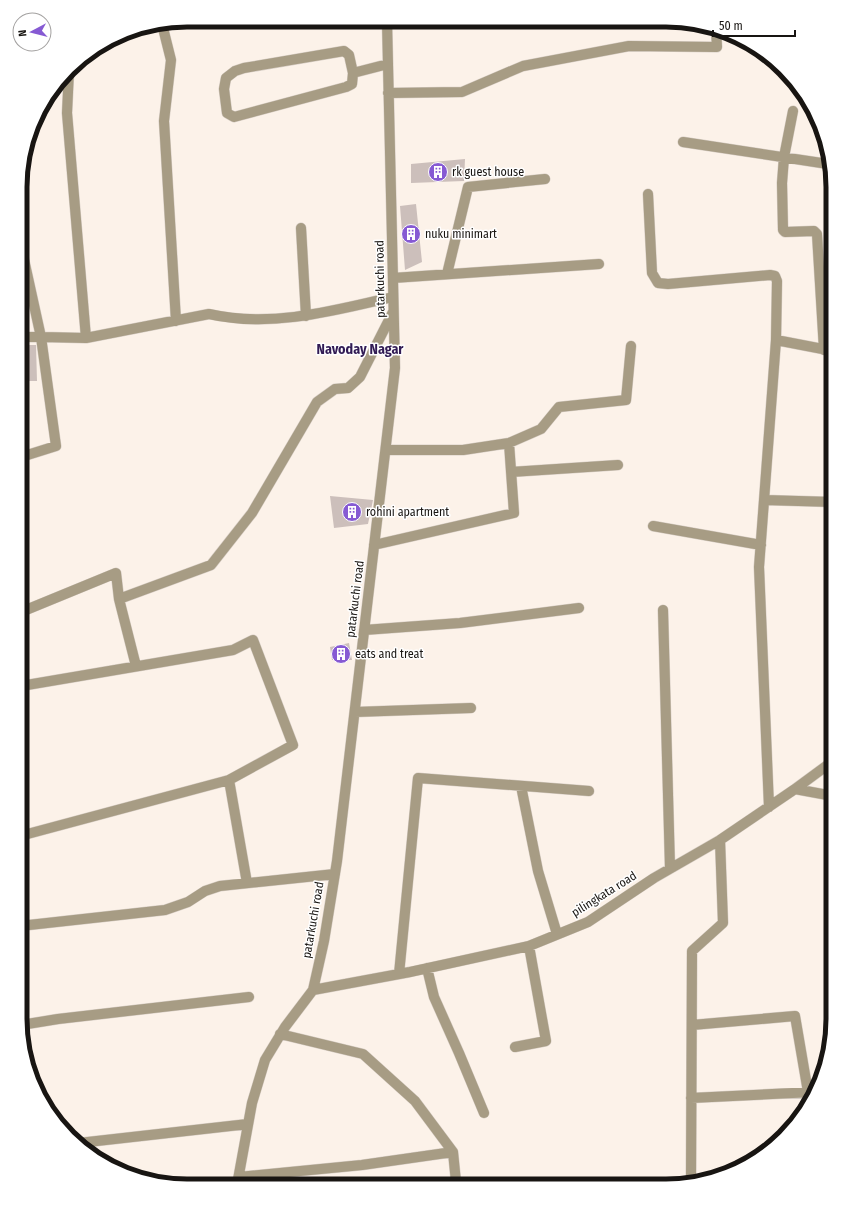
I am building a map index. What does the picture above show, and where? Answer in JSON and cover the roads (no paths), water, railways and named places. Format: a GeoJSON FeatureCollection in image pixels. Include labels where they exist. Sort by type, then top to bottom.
{"type":"FeatureCollection","features":[{"type":"Feature","properties":{"kind":"street","name":"patarkuchi road"},"geometry":{"type":"LineString","coordinates":[[238,1179],[252,1103],[265,1060],[280,1034],[313,990],[324,941],[355,712],[395,368],[386,27]]}},
{"type":"Feature","properties":{"kind":"street"},"geometry":{"type":"LineString","coordinates":[[163,29],[171,60],[164,121],[176,321]]}},
{"type":"Feature","properties":{"kind":"street"},"geometry":{"type":"LineString","coordinates":[[388,93],[462,92],[524,66],[629,46],[717,47],[716,34]]}},
{"type":"Feature","properties":{"kind":"street"},"geometry":{"type":"LineString","coordinates":[[344,51],[349,55],[353,74],[352,84],[346,87],[234,117],[227,113],[224,89],[226,78],[235,71],[244,68],[344,51]]}},
{"type":"Feature","properties":{"kind":"street"},"geometry":{"type":"LineString","coordinates":[[353,74],[388,64]]}},
{"type":"Feature","properties":{"kind":"street"},"geometry":{"type":"LineString","coordinates":[[69,79],[68,113],[86,338]]}},
{"type":"Feature","properties":{"kind":"street"},"geometry":{"type":"LineString","coordinates":[[793,111],[784,157],[782,183],[783,230],[789,233],[814,231],[817,234],[826,330]]}},
{"type":"Feature","properties":{"kind":"street"},"geometry":{"type":"LineString","coordinates":[[683,142],[824,163]]}},
{"type":"Feature","properties":{"kind":"street"},"geometry":{"type":"LineString","coordinates":[[448,274],[468,187],[545,179]]}},
{"type":"Feature","properties":{"kind":"street"},"geometry":{"type":"LineString","coordinates":[[648,194],[652,274],[658,283],[668,284],[770,275],[775,276],[777,281],[776,340],[759,567],[769,807]]}},
{"type":"Feature","properties":{"kind":"street"},"geometry":{"type":"LineString","coordinates":[[301,228],[306,316]]}},
{"type":"Feature","properties":{"kind":"street"},"geometry":{"type":"LineString","coordinates":[[393,278],[599,264]]}},
{"type":"Feature","properties":{"kind":"street"},"geometry":{"type":"LineString","coordinates":[[27,273],[41,337],[56,446],[27,455]]}},
{"type":"Feature","properties":{"kind":"street"},"geometry":{"type":"LineString","coordinates":[[27,337],[86,338],[209,314],[227,318],[264,320],[306,316],[394,297]]}},
{"type":"Feature","properties":{"kind":"street"},"geometry":{"type":"LineString","coordinates":[[119,599],[211,565],[252,513],[317,402],[335,389],[348,388],[360,377],[394,310]]}},
{"type":"Feature","properties":{"kind":"street"},"geometry":{"type":"LineString","coordinates":[[776,340],[826,351]]}},
{"type":"Feature","properties":{"kind":"street"},"geometry":{"type":"LineString","coordinates":[[386,450],[463,450],[509,443],[541,429],[558,406],[626,400],[631,346]]}},
{"type":"Feature","properties":{"kind":"street"},"geometry":{"type":"LineString","coordinates":[[374,546],[514,513],[509,443]]}},
{"type":"Feature","properties":{"kind":"street"},"geometry":{"type":"LineString","coordinates":[[511,472],[618,465]]}},
{"type":"Feature","properties":{"kind":"street"},"geometry":{"type":"LineString","coordinates":[[764,500],[826,502]]}},
{"type":"Feature","properties":{"kind":"street"},"geometry":{"type":"LineString","coordinates":[[653,526],[761,545]]}},
{"type":"Feature","properties":{"kind":"street"},"geometry":{"type":"LineString","coordinates":[[27,610],[116,573],[119,599],[136,666]]}},
{"type":"Feature","properties":{"kind":"street"},"geometry":{"type":"LineString","coordinates":[[364,630],[460,623],[579,608]]}},
{"type":"Feature","properties":{"kind":"street"},"geometry":{"type":"LineString","coordinates":[[662,610],[670,868]]}},
{"type":"Feature","properties":{"kind":"street"},"geometry":{"type":"LineString","coordinates":[[27,685],[233,650],[253,640],[293,745],[229,780],[27,834]]}},
{"type":"Feature","properties":{"kind":"street"},"geometry":{"type":"LineString","coordinates":[[355,712],[471,708]]}},
{"type":"Feature","properties":{"kind":"street","name":"pilingkata road"},"geometry":{"type":"LineString","coordinates":[[313,990],[398,974],[529,946],[588,922],[670,868],[720,840],[826,767]]}},
{"type":"Feature","properties":{"kind":"street"},"geometry":{"type":"LineString","coordinates":[[398,974],[418,778],[589,792]]}},
{"type":"Feature","properties":{"kind":"street"},"geometry":{"type":"LineString","coordinates":[[229,780],[247,883]]}},
{"type":"Feature","properties":{"kind":"street"},"geometry":{"type":"LineString","coordinates":[[521,786],[538,870],[557,934]]}},
{"type":"Feature","properties":{"kind":"street"},"geometry":{"type":"LineString","coordinates":[[795,789],[826,795]]}},
{"type":"Feature","properties":{"kind":"street"},"geometry":{"type":"LineString","coordinates":[[691,1177],[692,951],[723,923],[720,840]]}},
{"type":"Feature","properties":{"kind":"street"},"geometry":{"type":"LineString","coordinates":[[27,925],[165,910],[188,902],[205,891],[220,886],[334,874]]}},
{"type":"Feature","properties":{"kind":"street"},"geometry":{"type":"LineString","coordinates":[[515,1047],[546,1041],[529,946]]}},
{"type":"Feature","properties":{"kind":"street"},"geometry":{"type":"LineString","coordinates":[[427,968],[434,997],[484,1113]]}},
{"type":"Feature","properties":{"kind":"street"},"geometry":{"type":"LineString","coordinates":[[27,1024],[58,1019],[248,997]]}},
{"type":"Feature","properties":{"kind":"street"},"geometry":{"type":"LineString","coordinates":[[692,1025],[795,1016],[811,1088]]}},
{"type":"Feature","properties":{"kind":"street"},"geometry":{"type":"LineString","coordinates":[[280,1034],[363,1054],[415,1101],[453,1152],[456,1179]]}},
{"type":"Feature","properties":{"kind":"street"},"geometry":{"type":"LineString","coordinates":[[692,1098],[809,1092]]}},
{"type":"Feature","properties":{"kind":"street"},"geometry":{"type":"LineString","coordinates":[[85,1142],[248,1124]]}},
{"type":"Feature","properties":{"kind":"street"},"geometry":{"type":"LineString","coordinates":[[254,1179],[453,1152]]}},
{"type":"Feature","properties":{"kind":"place","name":"rk guest house"},"geometry":{"type":"Point","coordinates":[438,172]}},
{"type":"Feature","properties":{"kind":"place","name":"nuku minimart"},"geometry":{"type":"Point","coordinates":[411,234]}},
{"type":"Feature","properties":{"kind":"place","name":"rohini apartment"},"geometry":{"type":"Point","coordinates":[352,512]}},
{"type":"Feature","properties":{"kind":"place","name":"eats and treat"},"geometry":{"type":"Point","coordinates":[341,654]}},
{"type":"Feature","properties":{"kind":"district","name":"Navoday Nagar"},"geometry":{"type":"Point","coordinates":[360,349]}}]}
